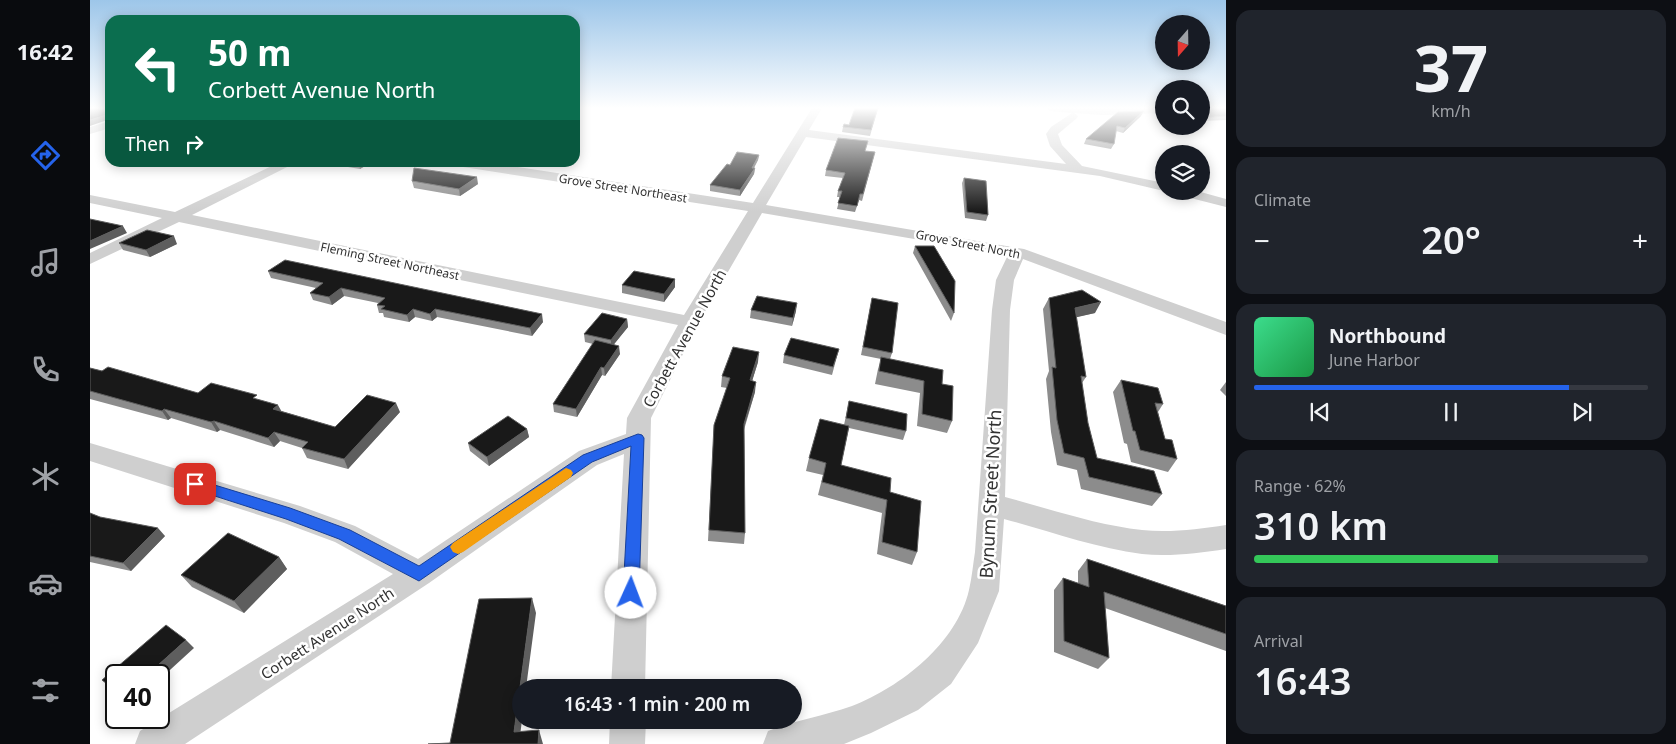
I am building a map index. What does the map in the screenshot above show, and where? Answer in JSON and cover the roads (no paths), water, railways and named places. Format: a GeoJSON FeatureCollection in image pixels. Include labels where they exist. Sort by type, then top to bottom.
{"type":"FeatureCollection","features":[{"type":"Feature","properties":{"kind":"street","name":"Corbett Avenue North"},"geometry":{"type":"LineString","coordinates":[[153,744],[419,574],[588,458],[638,438],[640,418],[690,322],[797,143]]}},
{"type":"Feature","properties":{"kind":"street"},"geometry":{"type":"LineString","coordinates":[[879,143],[1077,168],[1122,176],[1155,185]]}},
{"type":"Feature","properties":{"kind":"street"},"geometry":{"type":"LineString","coordinates":[[1055,143],[1077,168]]}},
{"type":"Feature","properties":{"kind":"street"},"geometry":{"type":"LineString","coordinates":[[90,259],[281,167]]}},
{"type":"Feature","properties":{"kind":"street","name":"Grove Street Northeast"},"geometry":{"type":"LineString","coordinates":[[490,167],[759,208]]}},
{"type":"Feature","properties":{"kind":"street","name":"Fleming Street Northeast"},"geometry":{"type":"LineString","coordinates":[[90,199],[690,322]]}},
{"type":"Feature","properties":{"kind":"street"},"geometry":{"type":"LineString","coordinates":[[1210,199],[1226,204]]}},
{"type":"Feature","properties":{"kind":"street","name":"Grove Street North"},"geometry":{"type":"LineString","coordinates":[[759,208],[1018,252],[1226,329]]}},
{"type":"Feature","properties":{"kind":"street","name":"Bynum Street North"},"geometry":{"type":"LineString","coordinates":[[781,744],[812,737],[859,721],[906,698],[939,672],[967,632],[984,591],[989,552],[1000,310],[1005,280],[1018,252]]}},
{"type":"Feature","properties":{"kind":"street"},"geometry":{"type":"LineString","coordinates":[[628,679],[638,438]]}},
{"type":"Feature","properties":{"kind":"street"},"geometry":{"type":"LineString","coordinates":[[90,452],[290,514],[345,534],[419,574]]}},
{"type":"Feature","properties":{"kind":"street"},"geometry":{"type":"LineString","coordinates":[[990,504],[1117,538],[1144,542],[1198,541],[1226,537]]}},
{"type":"Feature","properties":{"kind":"street"},"geometry":{"type":"LineString","coordinates":[[627,744],[628,729]]}}]}
